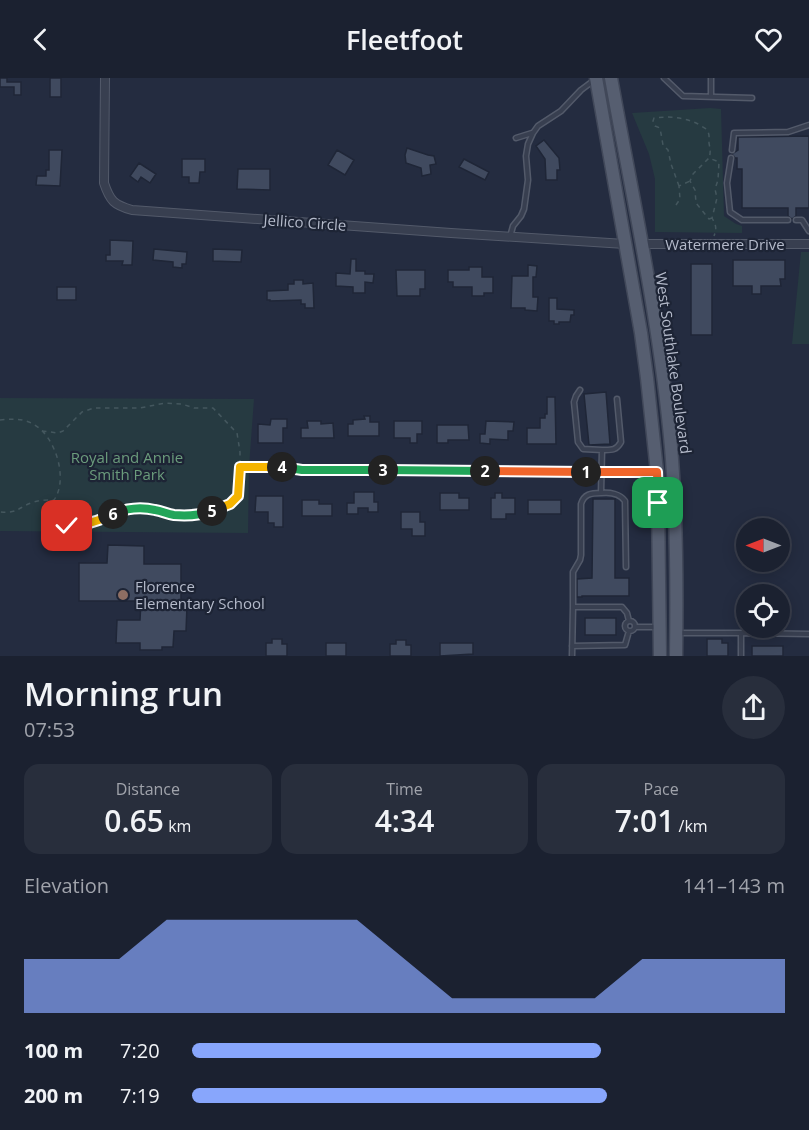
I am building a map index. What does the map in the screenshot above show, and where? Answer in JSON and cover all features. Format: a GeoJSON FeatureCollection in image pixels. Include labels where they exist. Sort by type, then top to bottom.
{"type":"FeatureCollection","features":[{"type":"Feature","properties":{"kind":"main road","name":"West Southlake Boulevard"},"geometry":{"type":"LineString","coordinates":[[596,78],[647,378],[657,472],[660,656]]}},
{"type":"Feature","properties":{"kind":"main road","name":"West Southlake Boulevard"},"geometry":{"type":"LineString","coordinates":[[611,78],[655,320],[671,444],[676,534],[676,656]]}},
{"type":"Feature","properties":{"kind":"main road"},"geometry":{"type":"LineString","coordinates":[[625,244],[641,244]]}},
{"type":"Feature","properties":{"kind":"main road"},"geometry":{"type":"LineString","coordinates":[[661,627],[676,633]]}},
{"type":"Feature","properties":{"kind":"street","name":"Jellico Circle"},"geometry":{"type":"LineString","coordinates":[[105,78],[104,183],[108,197],[118,206],[132,210],[625,244]]}},
{"type":"Feature","properties":{"kind":"street","name":"Watermere Drive"},"geometry":{"type":"LineString","coordinates":[[641,244],[809,244]]}},
{"type":"Feature","properties":{"kind":"street"},"geometry":{"type":"LineString","coordinates":[[302,470],[657,472]]}},
{"type":"Feature","properties":{"kind":"lane"},"geometry":{"type":"LineString","coordinates":[[510,237],[513,226],[524,209],[528,180],[526,156],[533,133],[538,126],[561,111],[596,78]]}},
{"type":"Feature","properties":{"kind":"lane"},"geometry":{"type":"LineString","coordinates":[[664,78],[682,96],[752,98]]}},
{"type":"Feature","properties":{"kind":"lane"},"geometry":{"type":"LineString","coordinates":[[711,78],[711,97]]}},
{"type":"Feature","properties":{"kind":"lane"},"geometry":{"type":"LineString","coordinates":[[732,150],[734,133],[788,132],[809,125]]}},
{"type":"Feature","properties":{"kind":"lane"},"geometry":{"type":"LineString","coordinates":[[516,138],[533,133]]}},
{"type":"Feature","properties":{"kind":"lane"},"geometry":{"type":"LineString","coordinates":[[731,158],[727,183],[730,212],[742,220],[788,220]]}},
{"type":"Feature","properties":{"kind":"lane"},"geometry":{"type":"LineString","coordinates":[[796,220],[802,220],[809,231]]}},
{"type":"Feature","properties":{"kind":"lane"},"geometry":{"type":"LineString","coordinates":[[580,390],[574,402],[578,442],[583,449],[613,450],[619,447],[621,442],[617,399]]}},
{"type":"Feature","properties":{"kind":"lane"},"geometry":{"type":"LineString","coordinates":[[601,493],[602,450]]}},
{"type":"Feature","properties":{"kind":"lane"},"geometry":{"type":"LineString","coordinates":[[572,656],[573,572],[581,555],[581,504],[586,495],[601,493],[623,497],[625,501],[626,567]]}},
{"type":"Feature","properties":{"kind":"lane"},"geometry":{"type":"LineString","coordinates":[[573,607],[622,607],[635,627]]}},
{"type":"Feature","properties":{"kind":"lane"},"geometry":{"type":"LineString","coordinates":[[572,646],[625,645],[629,631],[626,625],[629,621]]}},
{"type":"Feature","properties":{"kind":"lane"},"geometry":{"type":"LineString","coordinates":[[629,631],[635,627],[661,627]]}},
{"type":"Feature","properties":{"kind":"lane"},"geometry":{"type":"LineString","coordinates":[[676,633],[736,633]]}},
{"type":"Feature","properties":{"kind":"lane"},"geometry":{"type":"LineString","coordinates":[[790,634],[809,634]]}},
{"type":"Feature","properties":{"kind":"lane"},"geometry":{"type":"LineString","coordinates":[[741,638],[741,656]]}},
{"type":"Feature","properties":{"kind":"path"},"geometry":{"type":"LineString","coordinates":[[676,205],[680,199],[678,186],[668,150],[663,145],[660,128],[652,121],[654,118],[691,120],[706,128],[709,134],[711,153],[709,158],[693,174],[690,181],[678,186]]}},
{"type":"Feature","properties":{"kind":"path"},"geometry":{"type":"LineString","coordinates":[[709,158],[719,162],[717,183],[714,189],[717,198],[712,218],[716,225],[714,236]]}},
{"type":"Feature","properties":{"kind":"path"},"geometry":{"type":"LineString","coordinates":[[690,181],[695,190],[696,203],[709,219],[712,218]]}},
{"type":"Feature","properties":{"kind":"path"},"geometry":{"type":"LineString","coordinates":[[42,431],[58,433],[63,431],[82,412],[94,408],[140,408],[165,404],[213,408],[237,433],[240,452],[237,498],[230,504],[206,513],[172,515],[144,508],[123,510],[100,520],[71,526],[63,524],[54,500]]}},
{"type":"Feature","properties":{"kind":"path"},"geometry":{"type":"LineString","coordinates":[[0,420],[18,420],[35,424],[42,431],[57,456],[61,470],[59,494],[54,500],[36,501],[18,511],[0,512]]}},
{"type":"Feature","properties":{"kind":"path"},"geometry":{"type":"LineString","coordinates":[[240,467],[287,467],[302,470]]}},
{"type":"Feature","properties":{"kind":"green space"},"geometry":{"type":"Polygon","coordinates":[[[721,109],[724,216],[742,226],[742,233],[655,232],[655,179],[649,154],[632,113],[721,109]]]}},
{"type":"Feature","properties":{"kind":"green space"},"geometry":{"type":"Polygon","coordinates":[[[801,252],[809,252],[809,344],[792,344],[801,252]]]}},
{"type":"Feature","properties":{"kind":"green space","name":"Royal and Annie Smith Park"},"geometry":{"type":"Polygon","coordinates":[[[0,398],[254,399],[249,467],[248,533],[0,531],[0,398]]]}},
{"type":"Feature","properties":{"kind":"building"},"geometry":{"type":"Polygon","coordinates":[[[0,78],[7,78],[7,82],[21,82],[21,95],[14,95],[14,87],[0,87],[0,78]]]}},
{"type":"Feature","properties":{"kind":"building"},"geometry":{"type":"Polygon","coordinates":[[[50,78],[61,78],[61,97],[50,97],[50,78]]]}},
{"type":"Feature","properties":{"kind":"building"},"geometry":{"type":"Polygon","coordinates":[[[809,136],[809,208],[796,208],[796,216],[792,219],[788,216],[788,208],[742,208],[742,169],[737,169],[737,158],[732,154],[738,150],[738,137],[809,136]]]}},
{"type":"Feature","properties":{"kind":"building"},"geometry":{"type":"Polygon","coordinates":[[[544,140],[559,158],[560,170],[557,170],[557,180],[546,180],[545,159],[536,146],[544,140]]]}},
{"type":"Feature","properties":{"kind":"building"},"geometry":{"type":"Polygon","coordinates":[[[407,148],[434,156],[436,164],[430,165],[431,174],[422,176],[421,168],[406,163],[407,148]]]}},
{"type":"Feature","properties":{"kind":"building"},"geometry":{"type":"Polygon","coordinates":[[[49,150],[62,150],[60,186],[36,185],[37,176],[46,176],[46,170],[49,170],[49,150]]]}},
{"type":"Feature","properties":{"kind":"building"},"geometry":{"type":"Polygon","coordinates":[[[337,150],[354,160],[345,175],[328,165],[337,150]]]}},
{"type":"Feature","properties":{"kind":"building"},"geometry":{"type":"Polygon","coordinates":[[[182,159],[205,159],[205,172],[200,172],[199,183],[189,183],[189,177],[182,177],[182,159]]]}},
{"type":"Feature","properties":{"kind":"building"},"geometry":{"type":"Polygon","coordinates":[[[464,159],[489,172],[485,180],[459,167],[464,159]]]}},
{"type":"Feature","properties":{"kind":"building"},"geometry":{"type":"Polygon","coordinates":[[[139,163],[156,174],[150,183],[141,177],[138,182],[130,176],[139,163]]]}},
{"type":"Feature","properties":{"kind":"building"},"geometry":{"type":"Polygon","coordinates":[[[238,169],[270,169],[270,190],[237,189],[238,169]]]}},
{"type":"Feature","properties":{"kind":"building"},"geometry":{"type":"Polygon","coordinates":[[[110,240],[133,241],[132,265],[122,265],[123,261],[106,261],[106,255],[110,255],[110,240]]]}},
{"type":"Feature","properties":{"kind":"building"},"geometry":{"type":"Polygon","coordinates":[[[154,249],[187,252],[186,264],[182,264],[182,268],[173,267],[173,262],[153,260],[154,249]]]}},
{"type":"Feature","properties":{"kind":"building"},"geometry":{"type":"Polygon","coordinates":[[[213,249],[242,250],[241,262],[213,261],[213,249]]]}},
{"type":"Feature","properties":{"kind":"building"},"geometry":{"type":"Polygon","coordinates":[[[351,259],[356,259],[356,271],[374,274],[373,283],[365,282],[365,293],[353,293],[353,287],[336,286],[336,273],[350,274],[351,259]]]}},
{"type":"Feature","properties":{"kind":"building"},"geometry":{"type":"Polygon","coordinates":[[[733,260],[785,260],[785,279],[780,279],[781,286],[761,286],[761,294],[752,294],[752,286],[733,286],[733,260]]]}},
{"type":"Feature","properties":{"kind":"building"},"geometry":{"type":"Polygon","coordinates":[[[691,264],[712,264],[712,335],[691,335],[691,264]]]}},
{"type":"Feature","properties":{"kind":"building"},"geometry":{"type":"Polygon","coordinates":[[[528,265],[537,266],[536,277],[533,277],[533,297],[538,297],[537,311],[511,308],[512,276],[528,276],[528,265]]]}},
{"type":"Feature","properties":{"kind":"building"},"geometry":{"type":"Polygon","coordinates":[[[469,267],[482,267],[482,277],[493,277],[493,293],[472,296],[472,287],[453,287],[453,282],[448,282],[448,270],[469,270],[469,267]]]}},
{"type":"Feature","properties":{"kind":"building"},"geometry":{"type":"Polygon","coordinates":[[[396,270],[425,270],[425,289],[420,289],[420,296],[397,296],[396,270]]]}},
{"type":"Feature","properties":{"kind":"building"},"geometry":{"type":"Polygon","coordinates":[[[294,280],[303,280],[303,284],[313,283],[314,308],[305,308],[301,300],[267,300],[267,291],[288,290],[288,284],[294,284],[294,280]]]}},
{"type":"Feature","properties":{"kind":"building"},"geometry":{"type":"Polygon","coordinates":[[[57,287],[76,287],[76,300],[57,300],[57,287]]]}},
{"type":"Feature","properties":{"kind":"building"},"geometry":{"type":"Polygon","coordinates":[[[549,298],[557,298],[557,309],[574,310],[570,322],[554,324],[554,321],[549,321],[549,298]]]}},
{"type":"Feature","properties":{"kind":"building"},"geometry":{"type":"Polygon","coordinates":[[[606,392],[610,444],[589,445],[584,394],[606,392]]]}},
{"type":"Feature","properties":{"kind":"building"},"geometry":{"type":"Polygon","coordinates":[[[547,397],[555,397],[556,444],[527,444],[527,428],[540,428],[540,418],[545,418],[547,414],[547,397]]]}},
{"type":"Feature","properties":{"kind":"building"},"geometry":{"type":"Polygon","coordinates":[[[364,416],[370,416],[370,422],[379,422],[379,436],[348,436],[348,424],[353,424],[353,420],[365,419],[364,416]]]}},
{"type":"Feature","properties":{"kind":"building"},"geometry":{"type":"Polygon","coordinates":[[[271,419],[287,419],[287,428],[283,428],[283,443],[258,443],[258,424],[270,425],[271,419]]]}},
{"type":"Feature","properties":{"kind":"building"},"geometry":{"type":"Polygon","coordinates":[[[307,421],[321,421],[321,424],[333,423],[334,438],[301,438],[301,428],[308,428],[307,421]]]}},
{"type":"Feature","properties":{"kind":"building"},"geometry":{"type":"Polygon","coordinates":[[[394,421],[422,421],[422,434],[417,434],[417,443],[410,443],[410,438],[394,438],[394,421]]]}},
{"type":"Feature","properties":{"kind":"building"},"geometry":{"type":"Polygon","coordinates":[[[486,421],[514,422],[513,431],[508,431],[508,440],[490,439],[490,444],[480,443],[480,434],[485,434],[486,421]]]}},
{"type":"Feature","properties":{"kind":"building"},"geometry":{"type":"Polygon","coordinates":[[[437,425],[468,425],[469,440],[448,440],[448,443],[437,443],[437,425]]]}},
{"type":"Feature","properties":{"kind":"building"},"geometry":{"type":"Polygon","coordinates":[[[354,492],[374,492],[374,502],[378,502],[378,512],[368,512],[368,508],[358,508],[358,514],[347,514],[347,503],[354,503],[354,492]]]}},
{"type":"Feature","properties":{"kind":"building"},"geometry":{"type":"Polygon","coordinates":[[[440,493],[459,493],[459,498],[469,498],[469,510],[440,510],[440,493]]]}},
{"type":"Feature","properties":{"kind":"building"},"geometry":{"type":"Polygon","coordinates":[[[495,493],[502,493],[502,498],[515,498],[515,514],[506,514],[506,519],[491,519],[491,498],[495,498],[495,493]]]}},
{"type":"Feature","properties":{"kind":"building"},"geometry":{"type":"Polygon","coordinates":[[[256,496],[283,496],[283,527],[274,527],[274,523],[268,523],[268,512],[255,512],[256,496]]]}},
{"type":"Feature","properties":{"kind":"building"},"geometry":{"type":"Polygon","coordinates":[[[593,499],[615,499],[615,578],[629,578],[629,596],[577,597],[577,579],[592,578],[593,499]]]}},
{"type":"Feature","properties":{"kind":"building"},"geometry":{"type":"Polygon","coordinates":[[[302,500],[319,500],[319,504],[332,504],[332,516],[302,516],[302,500]]]}},
{"type":"Feature","properties":{"kind":"building"},"geometry":{"type":"Polygon","coordinates":[[[528,500],[561,500],[561,514],[528,514],[528,500]]]}},
{"type":"Feature","properties":{"kind":"building"},"geometry":{"type":"Polygon","coordinates":[[[401,512],[420,512],[420,522],[425,522],[425,536],[412,536],[412,529],[401,529],[401,512]]]}},
{"type":"Feature","properties":{"kind":"building"},"geometry":{"type":"Polygon","coordinates":[[[108,545],[144,546],[144,564],[181,564],[181,606],[187,606],[186,631],[174,631],[173,647],[162,647],[162,650],[140,650],[140,643],[116,643],[117,620],[140,620],[141,601],[79,601],[79,563],[107,563],[108,545]]]}},
{"type":"Feature","properties":{"kind":"building"},"geometry":{"type":"Polygon","coordinates":[[[585,618],[616,618],[616,635],[585,635],[585,618]]]}},
{"type":"Feature","properties":{"kind":"building"},"geometry":{"type":"Polygon","coordinates":[[[272,639],[282,639],[282,644],[287,644],[287,656],[266,656],[266,643],[272,643],[272,639]]]}},
{"type":"Feature","properties":{"kind":"building"},"geometry":{"type":"Polygon","coordinates":[[[707,639],[722,639],[722,643],[728,643],[728,656],[707,656],[707,639]]]}},
{"type":"Feature","properties":{"kind":"building"},"geometry":{"type":"Polygon","coordinates":[[[396,640],[406,640],[406,645],[411,645],[411,656],[390,656],[390,644],[396,644],[396,640]]]}},
{"type":"Feature","properties":{"kind":"building"},"geometry":{"type":"Polygon","coordinates":[[[326,643],[346,643],[346,656],[326,656],[326,643]]]}},
{"type":"Feature","properties":{"kind":"building"},"geometry":{"type":"Polygon","coordinates":[[[440,643],[473,643],[473,654],[440,656],[440,643]]]}},
{"type":"Feature","properties":{"kind":"building"},"geometry":{"type":"Polygon","coordinates":[[[752,646],[783,646],[783,656],[752,656],[752,646]]]}},
{"type":"Feature","properties":{"kind":"place","name":"Florence Elementary School"},"geometry":{"type":"Point","coordinates":[123,595]}},
{"type":"Feature","properties":{"kind":"route"},"geometry":{"type":"LineString","coordinates":[[67,526],[95,522],[123,510],[144,508],[172,515],[209,512],[230,504],[237,498],[240,467],[287,467],[302,470],[657,472],[658,503]]}}]}
